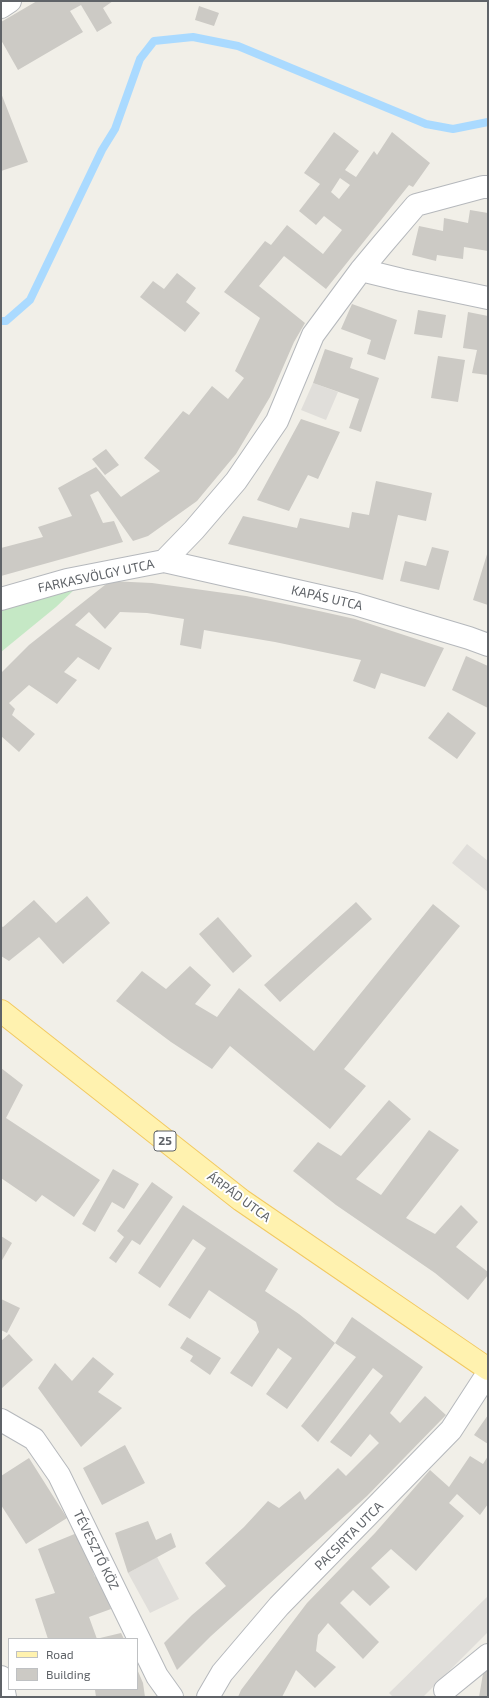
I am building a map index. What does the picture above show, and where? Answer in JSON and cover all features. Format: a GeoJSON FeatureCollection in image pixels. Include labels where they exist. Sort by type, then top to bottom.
{"type":"FeatureCollection","features":[{"type":"Feature","properties":{"kind":"main road","name":"ÁRPÁD UTCA"},"geometry":{"type":"LineString","coordinates":[[1,1011],[241,1200],[488,1369]]}},
{"type":"Feature","properties":{"kind":"street"},"geometry":{"type":"LineString","coordinates":[[1,7],[10,1]]}},
{"type":"Feature","properties":{"kind":"street","name":"FARKASVÖLGY UTCA"},"geometry":{"type":"LineString","coordinates":[[1,599],[67,580],[164,561],[194,530],[236,481],[277,420],[313,336],[361,270],[416,205],[483,187],[488,187]]}},
{"type":"Feature","properties":{"kind":"street"},"geometry":{"type":"LineString","coordinates":[[361,270],[488,298]]}},
{"type":"Feature","properties":{"kind":"street","name":"KAPÁS UTCA"},"geometry":{"type":"LineString","coordinates":[[164,561],[355,604],[488,645]]}},
{"type":"Feature","properties":{"kind":"street","name":"PACSIRTA UTCA"},"geometry":{"type":"LineString","coordinates":[[208,1697],[222,1673],[280,1606],[451,1430],[488,1374]]}},
{"type":"Feature","properties":{"kind":"street","name":"TÉVESZTŐ KÖZ"},"geometry":{"type":"LineString","coordinates":[[1,1420],[34,1439],[60,1474],[157,1676],[172,1697]]}},
{"type":"Feature","properties":{"kind":"street"},"geometry":{"type":"LineString","coordinates":[[445,1690],[488,1655]]}},
{"type":"Feature","properties":{"kind":"street"},"geometry":{"type":"LineString","coordinates":[[1,1676],[5,1697]]}},
{"type":"Feature","properties":{"kind":"shaded area"},"geometry":{"type":"Polygon","coordinates":[[[313,383],[338,392],[326,420],[301,410],[313,383]]]}},
{"type":"Feature","properties":{"kind":"shaded area"},"geometry":{"type":"Polygon","coordinates":[[[467,844],[488,861],[488,892],[452,863],[467,844]]]}},
{"type":"Feature","properties":{"kind":"shaded area"},"geometry":{"type":"Polygon","coordinates":[[[157,1557],[179,1599],[150,1613],[128,1573],[157,1557]]]}},
{"type":"Feature","properties":{"kind":"shaded area"},"geometry":{"type":"Polygon","coordinates":[[[488,1596],[488,1632],[423,1697],[393,1697],[389,1693],[488,1596]]]}},
{"type":"Feature","properties":{"kind":"green space"},"geometry":{"type":"Polygon","coordinates":[[[75,589],[56,607],[1,652],[1,610],[75,589]]]}},
{"type":"Feature","properties":{"kind":"building"},"geometry":{"type":"Polygon","coordinates":[[[37,1],[113,1],[103,8],[112,23],[97,32],[81,5],[70,11],[83,32],[18,70],[1,40],[1,22],[37,1]]]}},
{"type":"Feature","properties":{"kind":"building"},"geometry":{"type":"Polygon","coordinates":[[[199,6],[219,13],[214,26],[195,20],[199,6]]]}},
{"type":"Feature","properties":{"kind":"building"},"geometry":{"type":"Polygon","coordinates":[[[1,93],[28,162],[1,171],[1,93]]]}},
{"type":"Feature","properties":{"kind":"building"},"geometry":{"type":"Polygon","coordinates":[[[334,132],[359,151],[345,170],[356,177],[374,151],[377,155],[392,132],[430,163],[413,187],[409,185],[326,289],[284,256],[259,286],[305,323],[294,342],[270,397],[236,454],[197,501],[148,536],[133,541],[98,491],[90,495],[103,523],[114,521],[123,542],[1,576],[1,548],[43,537],[38,527],[72,516],[58,488],[96,467],[121,497],[160,471],[144,458],[183,411],[189,415],[212,386],[228,399],[244,378],[235,371],[260,318],[224,292],[265,241],[271,245],[287,225],[323,254],[342,230],[324,216],[316,225],[299,211],[320,184],[304,173],[334,132]],[[340,178],[331,192],[339,199],[350,185],[340,178]]]}},
{"type":"Feature","properties":{"kind":"building"},"geometry":{"type":"Polygon","coordinates":[[[470,210],[488,213],[488,251],[464,247],[463,259],[437,255],[436,261],[412,255],[419,226],[443,231],[444,218],[468,223],[470,210]]]}},
{"type":"Feature","properties":{"kind":"building"},"geometry":{"type":"Polygon","coordinates":[[[177,273],[196,288],[186,302],[200,313],[185,332],[140,297],[153,281],[164,289],[177,273]]]}},
{"type":"Feature","properties":{"kind":"building"},"geometry":{"type":"Polygon","coordinates":[[[352,304],[397,320],[385,360],[367,354],[371,340],[341,329],[352,304]]]}},
{"type":"Feature","properties":{"kind":"building"},"geometry":{"type":"Polygon","coordinates":[[[418,310],[446,315],[442,338],[414,334],[418,310]]]}},
{"type":"Feature","properties":{"kind":"building"},"geometry":{"type":"Polygon","coordinates":[[[468,312],[488,316],[488,375],[472,373],[477,350],[463,348],[468,312]]]}},
{"type":"Feature","properties":{"kind":"building"},"geometry":{"type":"Polygon","coordinates":[[[325,349],[353,358],[350,368],[379,378],[361,432],[349,428],[359,399],[313,383],[325,349]]]}},
{"type":"Feature","properties":{"kind":"building"},"geometry":{"type":"Polygon","coordinates":[[[438,356],[465,360],[458,402],[431,398],[438,356]]]}},
{"type":"Feature","properties":{"kind":"building"},"geometry":{"type":"Polygon","coordinates":[[[301,419],[340,432],[318,479],[308,475],[289,511],[257,500],[301,419]]]}},
{"type":"Feature","properties":{"kind":"building"},"geometry":{"type":"Polygon","coordinates":[[[106,449],[119,465],[105,475],[92,459],[106,449]]]}},
{"type":"Feature","properties":{"kind":"building"},"geometry":{"type":"Polygon","coordinates":[[[376,481],[432,493],[426,521],[398,515],[383,580],[228,544],[243,516],[297,528],[300,518],[349,528],[352,512],[369,515],[376,481]]]}},
{"type":"Feature","properties":{"kind":"building"},"geometry":{"type":"Polygon","coordinates":[[[432,547],[449,551],[439,590],[400,581],[405,561],[426,566],[432,547]]]}},
{"type":"Feature","properties":{"kind":"building"},"geometry":{"type":"Polygon","coordinates":[[[488,551],[488,605],[473,600],[488,551]]]}},
{"type":"Feature","properties":{"kind":"building"},"geometry":{"type":"Polygon","coordinates":[[[110,581],[152,583],[246,596],[355,619],[444,648],[425,687],[381,673],[375,689],[353,681],[361,660],[275,642],[204,630],[201,649],[180,645],[184,619],[147,613],[120,612],[105,629],[89,612],[75,625],[112,648],[99,670],[78,657],[64,672],[77,680],[57,704],[29,685],[9,703],[15,709],[12,715],[35,734],[19,752],[1,736],[1,673],[29,645],[110,581]]]}},
{"type":"Feature","properties":{"kind":"building"},"geometry":{"type":"Polygon","coordinates":[[[466,656],[488,666],[488,708],[452,690],[466,656]]]}},
{"type":"Feature","properties":{"kind":"building"},"geometry":{"type":"Polygon","coordinates":[[[448,712],[476,733],[457,759],[428,738],[448,712]]]}},
{"type":"Feature","properties":{"kind":"building"},"geometry":{"type":"Polygon","coordinates":[[[87,896],[110,923],[63,964],[39,937],[9,961],[1,956],[1,926],[3,927],[34,900],[56,923],[87,896]]]}},
{"type":"Feature","properties":{"kind":"building"},"geometry":{"type":"Polygon","coordinates":[[[356,902],[372,919],[280,1002],[264,985],[356,902]]]}},
{"type":"Feature","properties":{"kind":"building"},"geometry":{"type":"Polygon","coordinates":[[[433,904],[460,926],[344,1069],[366,1086],[330,1129],[230,1046],[212,1069],[171,1042],[116,1001],[142,971],[166,989],[190,966],[211,985],[195,1004],[217,1017],[239,988],[314,1051],[433,904]]]}},
{"type":"Feature","properties":{"kind":"building"},"geometry":{"type":"Polygon","coordinates":[[[218,917],[252,956],[233,973],[199,934],[218,917]]]}},
{"type":"Feature","properties":{"kind":"building"},"geometry":{"type":"Polygon","coordinates":[[[1,1068],[23,1085],[6,1118],[100,1180],[74,1217],[42,1195],[36,1202],[1,1178],[1,1068]]]}},
{"type":"Feature","properties":{"kind":"building"},"geometry":{"type":"Polygon","coordinates":[[[389,1100],[411,1119],[356,1179],[381,1195],[429,1130],[459,1150],[406,1218],[435,1234],[461,1205],[478,1222],[456,1247],[488,1272],[488,1275],[468,1300],[435,1273],[336,1205],[293,1171],[318,1142],[341,1156],[389,1100]]]}},
{"type":"Feature","properties":{"kind":"building"},"geometry":{"type":"Polygon","coordinates":[[[113,1169],[139,1184],[124,1209],[112,1202],[95,1232],[82,1224],[113,1169]]]}},
{"type":"Feature","properties":{"kind":"building"},"geometry":{"type":"Polygon","coordinates":[[[152,1182],[173,1197],[140,1245],[132,1240],[116,1263],[109,1258],[124,1237],[117,1231],[152,1182]]]}},
{"type":"Feature","properties":{"kind":"building"},"geometry":{"type":"Polygon","coordinates":[[[183,1205],[278,1269],[265,1291],[299,1314],[335,1343],[287,1409],[266,1394],[292,1358],[278,1348],[252,1387],[230,1373],[259,1332],[256,1322],[209,1290],[190,1319],[168,1305],[206,1248],[193,1239],[160,1288],[138,1273],[183,1205]]]}},
{"type":"Feature","properties":{"kind":"building"},"geometry":{"type":"Polygon","coordinates":[[[1,1236],[12,1243],[1,1262],[1,1236]]]}},
{"type":"Feature","properties":{"kind":"building"},"geometry":{"type":"Polygon","coordinates":[[[1,1299],[20,1308],[7,1333],[1,1330],[1,1299]]]}},
{"type":"Feature","properties":{"kind":"building"},"geometry":{"type":"Polygon","coordinates":[[[352,1317],[423,1367],[390,1413],[400,1423],[425,1396],[446,1415],[367,1496],[211,1636],[177,1670],[164,1643],[192,1615],[226,1586],[205,1563],[244,1527],[268,1501],[279,1508],[300,1491],[305,1500],[338,1468],[346,1476],[379,1443],[370,1434],[351,1457],[330,1442],[383,1376],[373,1368],[318,1442],[301,1426],[356,1357],[335,1343],[352,1317]]]}},
{"type":"Feature","properties":{"kind":"building"},"geometry":{"type":"Polygon","coordinates":[[[9,1334],[33,1360],[1,1389],[1,1341],[9,1334]]]}},
{"type":"Feature","properties":{"kind":"building"},"geometry":{"type":"Polygon","coordinates":[[[187,1337],[221,1358],[210,1375],[190,1361],[193,1356],[180,1348],[187,1337]]]}},
{"type":"Feature","properties":{"kind":"building"},"geometry":{"type":"Polygon","coordinates":[[[93,1357],[114,1374],[98,1392],[122,1408],[81,1447],[38,1388],[55,1363],[72,1381],[93,1357]]]}},
{"type":"Feature","properties":{"kind":"building"},"geometry":{"type":"Polygon","coordinates":[[[488,1415],[488,1444],[474,1435],[488,1415]]]}},
{"type":"Feature","properties":{"kind":"building"},"geometry":{"type":"Polygon","coordinates":[[[125,1445],[145,1483],[102,1505],[83,1468],[125,1445]]]}},
{"type":"Feature","properties":{"kind":"building"},"geometry":{"type":"Polygon","coordinates":[[[470,1456],[483,1464],[488,1456],[488,1504],[480,1515],[457,1494],[449,1503],[464,1516],[416,1571],[391,1549],[371,1568],[390,1587],[370,1606],[353,1590],[340,1603],[379,1642],[363,1659],[328,1623],[318,1635],[316,1651],[336,1667],[315,1688],[296,1670],[282,1697],[238,1697],[241,1690],[307,1603],[375,1533],[430,1470],[449,1487],[470,1456]]]}},
{"type":"Feature","properties":{"kind":"building"},"geometry":{"type":"Polygon","coordinates":[[[29,1458],[67,1518],[26,1544],[1,1505],[1,1476],[29,1458]]]}},
{"type":"Feature","properties":{"kind":"building"},"geometry":{"type":"Polygon","coordinates":[[[148,1521],[156,1540],[171,1533],[176,1547],[128,1573],[115,1533],[148,1521]]]}},
{"type":"Feature","properties":{"kind":"building"},"geometry":{"type":"Polygon","coordinates":[[[77,1533],[95,1577],[100,1576],[111,1609],[89,1617],[97,1638],[48,1638],[35,1599],[55,1593],[38,1549],[77,1533]]]}},
{"type":"Feature","properties":{"kind":"building"},"geometry":{"type":"Polygon","coordinates":[[[121,1633],[124,1638],[100,1638],[121,1633]]]}},
{"type":"Feature","properties":{"kind":"building"},"geometry":{"type":"Polygon","coordinates":[[[484,1668],[488,1669],[488,1697],[479,1697],[484,1668]]]}},
{"type":"Feature","properties":{"kind":"building"},"geometry":{"type":"Polygon","coordinates":[[[138,1671],[143,1683],[145,1697],[96,1697],[95,1690],[138,1690],[138,1671]]]}},
{"type":"Feature","properties":{"kind":"waterway"},"geometry":{"type":"LineString","coordinates":[[1,321],[6,321],[30,300],[102,150],[115,129],[140,59],[154,41],[193,37],[238,46],[426,124],[453,129],[488,122]]}}]}
